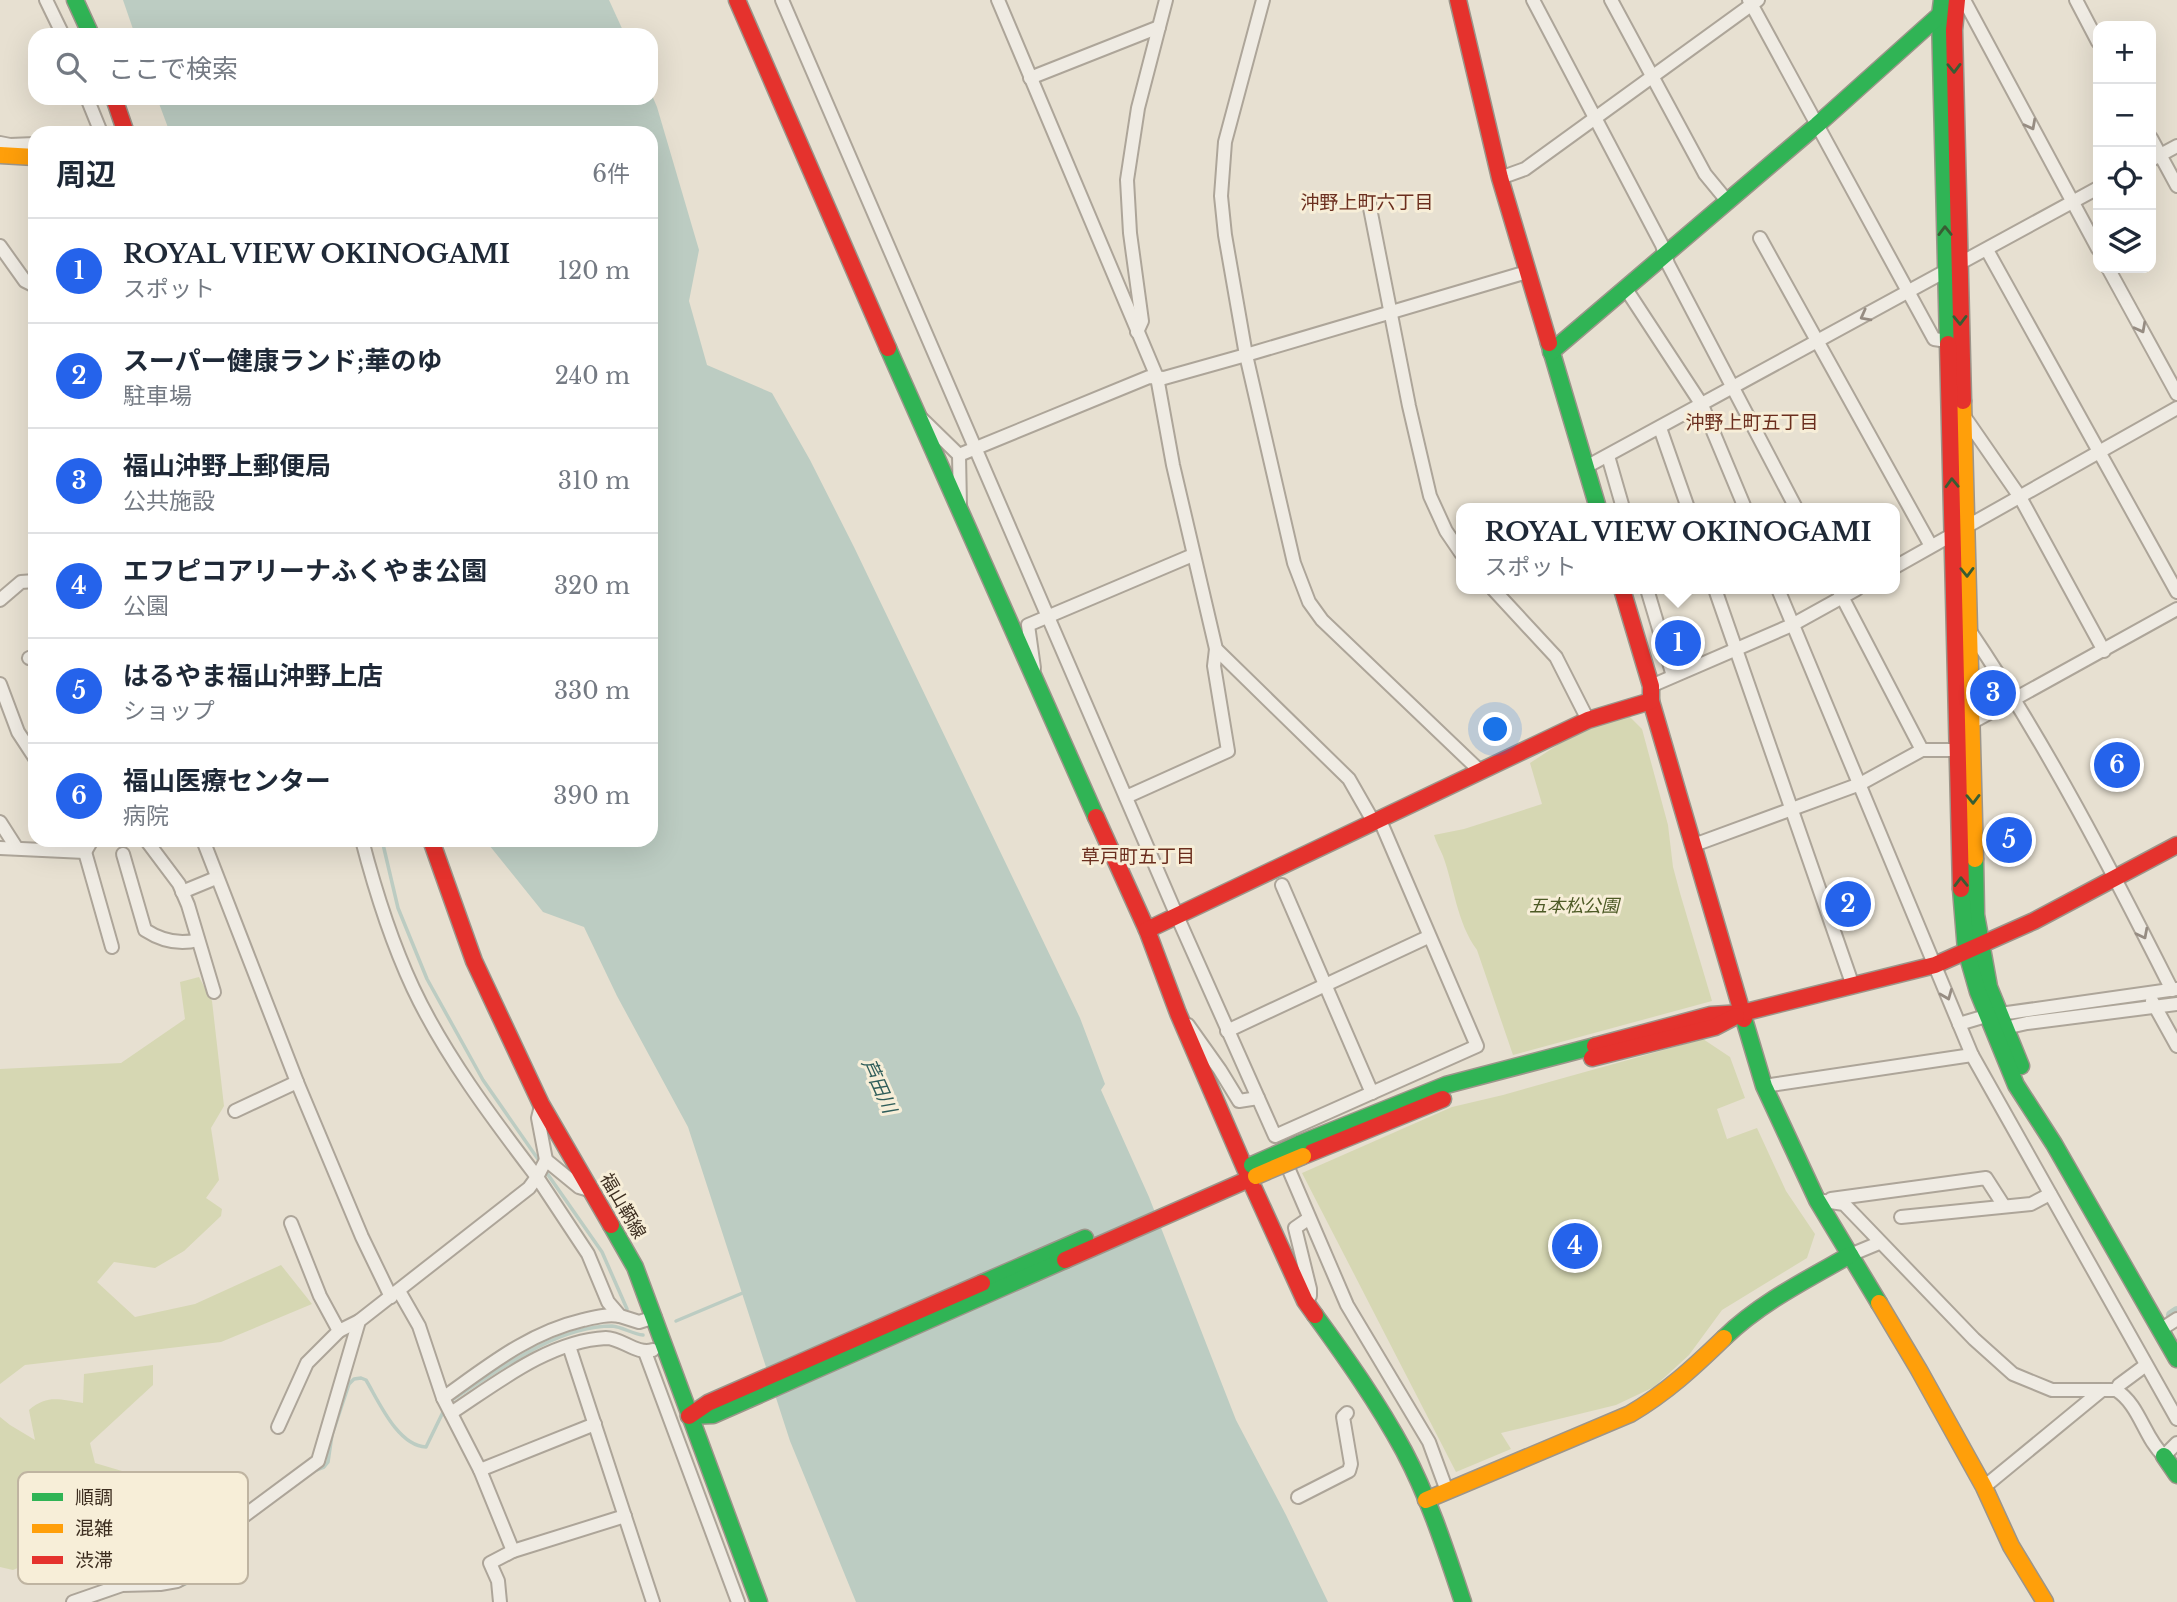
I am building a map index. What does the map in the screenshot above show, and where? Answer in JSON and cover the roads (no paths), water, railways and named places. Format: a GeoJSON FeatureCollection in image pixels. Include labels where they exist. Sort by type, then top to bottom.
{"type":"FeatureCollection","features":[{"type":"Feature","properties":{"kind":"street"},"geometry":{"type":"LineString","coordinates":[[46,0],[60,28]]}},
{"type":"Feature","properties":{"kind":"street"},"geometry":{"type":"LineString","coordinates":[[75,0],[87,28]]}},
{"type":"Feature","properties":{"kind":"street"},"geometry":{"type":"LineString","coordinates":[[737,0],[961,516],[1147,930],[1178,1013],[1246,1174],[1305,1301],[1366,1385],[1405,1453],[1426,1500],[1464,1602]]}},
{"type":"Feature","properties":{"kind":"street"},"geometry":{"type":"LineString","coordinates":[[782,0],[1177,916],[1275,1136],[1308,1219],[1347,1305],[1429,1442],[1447,1492]]}},
{"type":"Feature","properties":{"kind":"street"},"geometry":{"type":"LineString","coordinates":[[998,0],[1157,377],[1173,465],[1216,649],[1214,666],[1228,751],[1126,797]]}},
{"type":"Feature","properties":{"kind":"street"},"geometry":{"type":"LineString","coordinates":[[1137,332],[1142,321],[1130,233],[1127,180],[1139,108],[1166,0]]}},
{"type":"Feature","properties":{"kind":"street"},"geometry":{"type":"LineString","coordinates":[[1263,0],[1225,142],[1221,196],[1225,235],[1246,355],[1294,563],[1309,602],[1322,620],[1480,771]]}},
{"type":"Feature","properties":{"kind":"street"},"geometry":{"type":"LineString","coordinates":[[1458,0],[1500,178],[1597,503]]}},
{"type":"Feature","properties":{"kind":"street"},"geometry":{"type":"LineString","coordinates":[[1533,0],[1793,503]]}},
{"type":"Feature","properties":{"kind":"street"},"geometry":{"type":"LineString","coordinates":[[1611,0],[1704,174],[1728,202]]}},
{"type":"Feature","properties":{"kind":"street"},"geometry":{"type":"LineString","coordinates":[[1551,352],[1817,125],[1951,0]]}},
{"type":"Feature","properties":{"kind":"street"},"geometry":{"type":"LineString","coordinates":[[1956,0],[1952,268],[1947,341],[1962,914],[2016,1085],[2054,1144],[2177,1359]]}},
{"type":"Feature","properties":{"kind":"street"},"geometry":{"type":"LineString","coordinates":[[1964,0],[2093,240]]}},
{"type":"Feature","properties":{"kind":"street"},"geometry":{"type":"LineString","coordinates":[[2076,0],[2093,32]]}},
{"type":"Feature","properties":{"kind":"street"},"geometry":{"type":"LineString","coordinates":[[1500,178],[1525,169],[1753,2],[1908,293],[1934,338],[1947,341]]}},
{"type":"Feature","properties":{"kind":"street"},"geometry":{"type":"LineString","coordinates":[[1941,8],[1967,525],[1976,915],[1973,947]]}},
{"type":"Feature","properties":{"kind":"street"},"geometry":{"type":"LineString","coordinates":[[1030,78],[1158,27]]}},
{"type":"Feature","properties":{"kind":"street"},"geometry":{"type":"LineString","coordinates":[[90,105],[98,126]]}},
{"type":"Feature","properties":{"kind":"street"},"geometry":{"type":"LineString","coordinates":[[116,105],[124,126]]}},
{"type":"Feature","properties":{"kind":"street"},"geometry":{"type":"LineString","coordinates":[[0,143],[28,144]]}},
{"type":"Feature","properties":{"kind":"street"},"geometry":{"type":"LineString","coordinates":[[2177,146],[2156,158],[2177,186]]}},
{"type":"Feature","properties":{"kind":"street"},"geometry":{"type":"LineString","coordinates":[[0,155],[28,157]]}},
{"type":"Feature","properties":{"kind":"street"},"geometry":{"type":"LineString","coordinates":[[1586,467],[2093,191]]}},
{"type":"Feature","properties":{"kind":"street"},"geometry":{"type":"LineString","coordinates":[[1368,203],[1430,496],[1456,546]]}},
{"type":"Feature","properties":{"kind":"street"},"geometry":{"type":"LineString","coordinates":[[1760,238],[1931,547]]}},
{"type":"Feature","properties":{"kind":"street"},"geometry":{"type":"LineString","coordinates":[[0,246],[28,282]]}},
{"type":"Feature","properties":{"kind":"street"},"geometry":{"type":"LineString","coordinates":[[1987,250],[2177,592]]}},
{"type":"Feature","properties":{"kind":"street"},"geometry":{"type":"LineString","coordinates":[[959,455],[1149,377],[1164,377],[1246,355],[1527,272]]}},
{"type":"Feature","properties":{"kind":"street"},"geometry":{"type":"LineString","coordinates":[[2111,273],[2177,394]]}},
{"type":"Feature","properties":{"kind":"street"},"geometry":{"type":"LineString","coordinates":[[1626,289],[1702,405],[1743,503]]}},
{"type":"Feature","properties":{"kind":"street"},"geometry":{"type":"LineString","coordinates":[[1900,564],[2177,408]]}},
{"type":"Feature","properties":{"kind":"street"},"geometry":{"type":"LineString","coordinates":[[1962,413],[2020,496],[2104,651]]}},
{"type":"Feature","properties":{"kind":"street"},"geometry":{"type":"LineString","coordinates":[[919,416],[959,455],[961,516]]}},
{"type":"Feature","properties":{"kind":"street"},"geometry":{"type":"LineString","coordinates":[[1660,428],[1686,503]]}},
{"type":"Feature","properties":{"kind":"street"},"geometry":{"type":"LineString","coordinates":[[1608,456],[1622,503]]}},
{"type":"Feature","properties":{"kind":"street"},"geometry":{"type":"LineString","coordinates":[[1038,689],[1028,625],[1193,555]]}},
{"type":"Feature","properties":{"kind":"street"},"geometry":{"type":"LineString","coordinates":[[0,600],[21,582],[28,582]]}},
{"type":"Feature","properties":{"kind":"street"},"geometry":{"type":"LineString","coordinates":[[1498,594],[1556,657],[1588,720]]}},
{"type":"Feature","properties":{"kind":"street"},"geometry":{"type":"LineString","coordinates":[[1623,594],[1764,1086],[1817,1200],[1919,1370],[1984,1487],[2011,1546],[2045,1602]]}},
{"type":"Feature","properties":{"kind":"street"},"geometry":{"type":"LineString","coordinates":[[1648,594],[1673,677]]}},
{"type":"Feature","properties":{"kind":"street"},"geometry":{"type":"LineString","coordinates":[[1718,594],[1853,986]]}},
{"type":"Feature","properties":{"kind":"street"},"geometry":{"type":"LineString","coordinates":[[1780,594],[1972,1055],[2177,1419]]}},
{"type":"Feature","properties":{"kind":"street"},"geometry":{"type":"LineString","coordinates":[[1147,930],[1588,720],[1651,693],[1673,677],[1793,625],[1839,594]]}},
{"type":"Feature","properties":{"kind":"street"},"geometry":{"type":"LineString","coordinates":[[1841,594],[1922,750]]}},
{"type":"Feature","properties":{"kind":"street"},"geometry":{"type":"LineString","coordinates":[[1971,723],[2177,609]]}},
{"type":"Feature","properties":{"kind":"street"},"geometry":{"type":"LineString","coordinates":[[1968,628],[2016,699],[2174,990],[2151,1000]]}},
{"type":"Feature","properties":{"kind":"street"},"geometry":{"type":"LineString","coordinates":[[1216,649],[1349,779],[1376,820],[1477,1046],[1275,1136]]}},
{"type":"Feature","properties":{"kind":"street"},"geometry":{"type":"LineString","coordinates":[[0,684],[18,732],[28,747]]}},
{"type":"Feature","properties":{"kind":"street"},"geometry":{"type":"LineString","coordinates":[[1694,845],[1860,784],[1922,750],[1958,750]]}},
{"type":"Feature","properties":{"kind":"street"},"geometry":{"type":"LineString","coordinates":[[0,822],[16,848]]}},
{"type":"Feature","properties":{"kind":"street"},"geometry":{"type":"LineString","coordinates":[[689,1416],[711,1409],[1301,1150],[1449,1096],[1715,1027],[1742,1013],[1935,965],[2034,921],[2177,845]]}},
{"type":"Feature","properties":{"kind":"street"},"geometry":{"type":"LineString","coordinates":[[0,848],[52,847]]}},
{"type":"Feature","properties":{"kind":"street"},"geometry":{"type":"LineString","coordinates":[[88,847],[112,947]]}},
{"type":"Feature","properties":{"kind":"street"},"geometry":{"type":"LineString","coordinates":[[151,847],[182,892],[214,992]]}},
{"type":"Feature","properties":{"kind":"street"},"geometry":{"type":"LineString","coordinates":[[205,847],[297,1082],[357,1225],[395,1294],[419,1326],[447,1406],[480,1470],[513,1551]]}},
{"type":"Feature","properties":{"kind":"street"},"geometry":{"type":"LineString","coordinates":[[364,847],[374,887],[414,989],[462,1073],[492,1118],[541,1169],[588,1254],[617,1317]]}},
{"type":"Feature","properties":{"kind":"street","name":"福山鞆線"},"geometry":{"type":"LineString","coordinates":[[433,847],[474,961],[541,1104],[635,1267],[759,1602]]}},
{"type":"Feature","properties":{"kind":"street"},"geometry":{"type":"LineString","coordinates":[[123,854],[145,930],[158,938],[186,944],[198,940]]}},
{"type":"Feature","properties":{"kind":"street"},"geometry":{"type":"LineString","coordinates":[[182,892],[216,878]]}},
{"type":"Feature","properties":{"kind":"street"},"geometry":{"type":"LineString","coordinates":[[1282,884],[1372,1093]]}},
{"type":"Feature","properties":{"kind":"street"},"geometry":{"type":"LineString","coordinates":[[1227,1031],[1429,937]]}},
{"type":"Feature","properties":{"kind":"street"},"geometry":{"type":"LineString","coordinates":[[1959,1024],[2151,1000],[2177,1004]]}},
{"type":"Feature","properties":{"kind":"street"},"geometry":{"type":"LineString","coordinates":[[2151,1000],[2177,1046]]}},
{"type":"Feature","properties":{"kind":"street"},"geometry":{"type":"LineString","coordinates":[[1178,1013],[1220,1070],[1238,1101],[1258,1098]]}},
{"type":"Feature","properties":{"kind":"street"},"geometry":{"type":"LineString","coordinates":[[1997,1019],[2054,1144]]}},
{"type":"Feature","properties":{"kind":"street"},"geometry":{"type":"LineString","coordinates":[[1764,1086],[1972,1055]]}},
{"type":"Feature","properties":{"kind":"street"},"geometry":{"type":"LineString","coordinates":[[234,1111],[297,1082]]}},
{"type":"Feature","properties":{"kind":"street"},"geometry":{"type":"LineString","coordinates":[[278,1427],[307,1363],[339,1331],[359,1321],[395,1294],[529,1188],[541,1169],[538,1118],[541,1104]]}},
{"type":"Feature","properties":{"kind":"street"},"geometry":{"type":"LineString","coordinates":[[541,1169],[592,1191]]}},
{"type":"Feature","properties":{"kind":"street"},"geometry":{"type":"LineString","coordinates":[[1817,1200],[1986,1178],[2004,1206]]}},
{"type":"Feature","properties":{"kind":"street"},"geometry":{"type":"LineString","coordinates":[[1901,1217],[2031,1204],[2050,1194]]}},
{"type":"Feature","properties":{"kind":"street"},"geometry":{"type":"LineString","coordinates":[[1817,1200],[1844,1204],[1974,1339],[2013,1374],[2052,1390],[2109,1390],[2123,1394],[2177,1475]]}},
{"type":"Feature","properties":{"kind":"street"},"geometry":{"type":"LineString","coordinates":[[1305,1301],[1310,1296],[1310,1289],[1295,1228],[1308,1219]]}},
{"type":"Feature","properties":{"kind":"street"},"geometry":{"type":"LineString","coordinates":[[291,1223],[320,1296],[339,1331]]}},
{"type":"Feature","properties":{"kind":"street"},"geometry":{"type":"LineString","coordinates":[[1426,1500],[1630,1414],[1659,1397],[1687,1374],[1741,1321],[1850,1255],[1879,1243]]}},
{"type":"Feature","properties":{"kind":"street"},"geometry":{"type":"LineString","coordinates":[[447,1406],[507,1352],[545,1331],[600,1316],[639,1322],[655,1317]]}},
{"type":"Feature","properties":{"kind":"street"},"geometry":{"type":"LineString","coordinates":[[610,1336],[617,1317]]}},
{"type":"Feature","properties":{"kind":"street"},"geometry":{"type":"LineString","coordinates":[[2160,1331],[2177,1319]]}},
{"type":"Feature","properties":{"kind":"street"},"geometry":{"type":"LineString","coordinates":[[248,1513],[318,1461],[359,1321]]}},
{"type":"Feature","properties":{"kind":"street"},"geometry":{"type":"LineString","coordinates":[[447,1406],[569,1346],[610,1336],[645,1352],[666,1347]]}},
{"type":"Feature","properties":{"kind":"street"},"geometry":{"type":"LineString","coordinates":[[569,1346],[625,1516],[649,1601]]}},
{"type":"Feature","properties":{"kind":"street"},"geometry":{"type":"LineString","coordinates":[[645,1352],[738,1602]]}},
{"type":"Feature","properties":{"kind":"street"},"geometry":{"type":"LineString","coordinates":[[1984,1487],[2109,1390],[2146,1365]]}},
{"type":"Feature","properties":{"kind":"street"},"geometry":{"type":"LineString","coordinates":[[1298,1497],[1349,1471],[1351,1464],[1343,1417],[1347,1413]]}},
{"type":"Feature","properties":{"kind":"street"},"geometry":{"type":"LineString","coordinates":[[480,1470],[595,1424]]}},
{"type":"Feature","properties":{"kind":"street"},"geometry":{"type":"LineString","coordinates":[[2164,1456],[2177,1443]]}},
{"type":"Feature","properties":{"kind":"street"},"geometry":{"type":"LineString","coordinates":[[500,1602],[498,1581],[490,1563],[513,1551],[625,1516]]}},
{"type":"Feature","properties":{"kind":"street"},"geometry":{"type":"LineString","coordinates":[[73,1602],[122,1585],[138,1584]]}},
{"type":"Feature","properties":{"kind":"water"},"geometry":{"type":"Polygon","coordinates":[[[123,0],[609,0],[622,28],[133,28],[123,0]]]}},
{"type":"Feature","properties":{"kind":"water","name":"芦田川"},"geometry":{"type":"Polygon","coordinates":[[[160,105],[656,105],[699,250],[689,301],[707,365],[772,393],[854,547],[1080,1018],[1105,1084],[1101,1090],[1149,1197],[1236,1420],[1328,1602],[856,1602],[790,1441],[688,1127],[617,996],[584,927],[543,912],[491,847],[658,847],[658,126],[167,126],[160,105]]]}},
{"type":"Feature","properties":{"kind":"waterway"},"geometry":{"type":"LineString","coordinates":[[384,847],[398,908],[427,979],[483,1080],[540,1162]]}},
{"type":"Feature","properties":{"kind":"waterway"},"geometry":{"type":"LineString","coordinates":[[2018,1018],[2177,997]]}},
{"type":"Feature","properties":{"kind":"waterway"},"geometry":{"type":"LineString","coordinates":[[544,1169],[602,1252],[627,1309]]}},
{"type":"Feature","properties":{"kind":"waterway"},"geometry":{"type":"LineString","coordinates":[[676,1321],[745,1292]]}},
{"type":"Feature","properties":{"kind":"waterway"},"geometry":{"type":"LineString","coordinates":[[2171,1315],[2177,1311]]}},
{"type":"Feature","properties":{"kind":"waterway"},"geometry":{"type":"LineString","coordinates":[[449,1402],[527,1353],[569,1334],[612,1326],[643,1335]]}},
{"type":"Feature","properties":{"kind":"waterway"},"geometry":{"type":"LineString","coordinates":[[311,1472],[324,1467],[328,1462],[332,1435],[349,1384],[354,1379],[366,1380],[390,1421],[416,1445],[426,1447],[445,1408]]}},
{"type":"Feature","properties":{"kind":"waterway"},"geometry":{"type":"LineString","coordinates":[[177,1587],[186,1584]]}},
{"type":"Feature","properties":{"kind":"place","name":"ROYAL VIEW OKINOGAMI"},"geometry":{"type":"Point","coordinates":[1678,643]}},
{"type":"Feature","properties":{"kind":"place","name":"福山沖野上郵便局"},"geometry":{"type":"Point","coordinates":[1993,693]}},
{"type":"Feature","properties":{"kind":"place","name":"福山医療センター"},"geometry":{"type":"Point","coordinates":[2117,765]}},
{"type":"Feature","properties":{"kind":"place","name":"はるやま福山沖野上店"},"geometry":{"type":"Point","coordinates":[2009,840]}},
{"type":"Feature","properties":{"kind":"place","name":"スーパー健康ランド;華のゆ"},"geometry":{"type":"Point","coordinates":[1848,904]}},
{"type":"Feature","properties":{"kind":"place","name":"エフピコアリーナふくやま公園"},"geometry":{"type":"Point","coordinates":[1575,1246]}},
{"type":"Feature","properties":{"kind":"district","name":"沖野上町六丁目"},"geometry":{"type":"Point","coordinates":[1367,202]}},
{"type":"Feature","properties":{"kind":"district","name":"沖野上町五丁目"},"geometry":{"type":"Point","coordinates":[1752,422]}},
{"type":"Feature","properties":{"kind":"district","name":"草戸町五丁目"},"geometry":{"type":"Point","coordinates":[1138,856]}},
{"type":"Feature","properties":{"kind":"park label","name":"五本松公園"},"geometry":{"type":"Point","coordinates":[1574,906]}}]}
